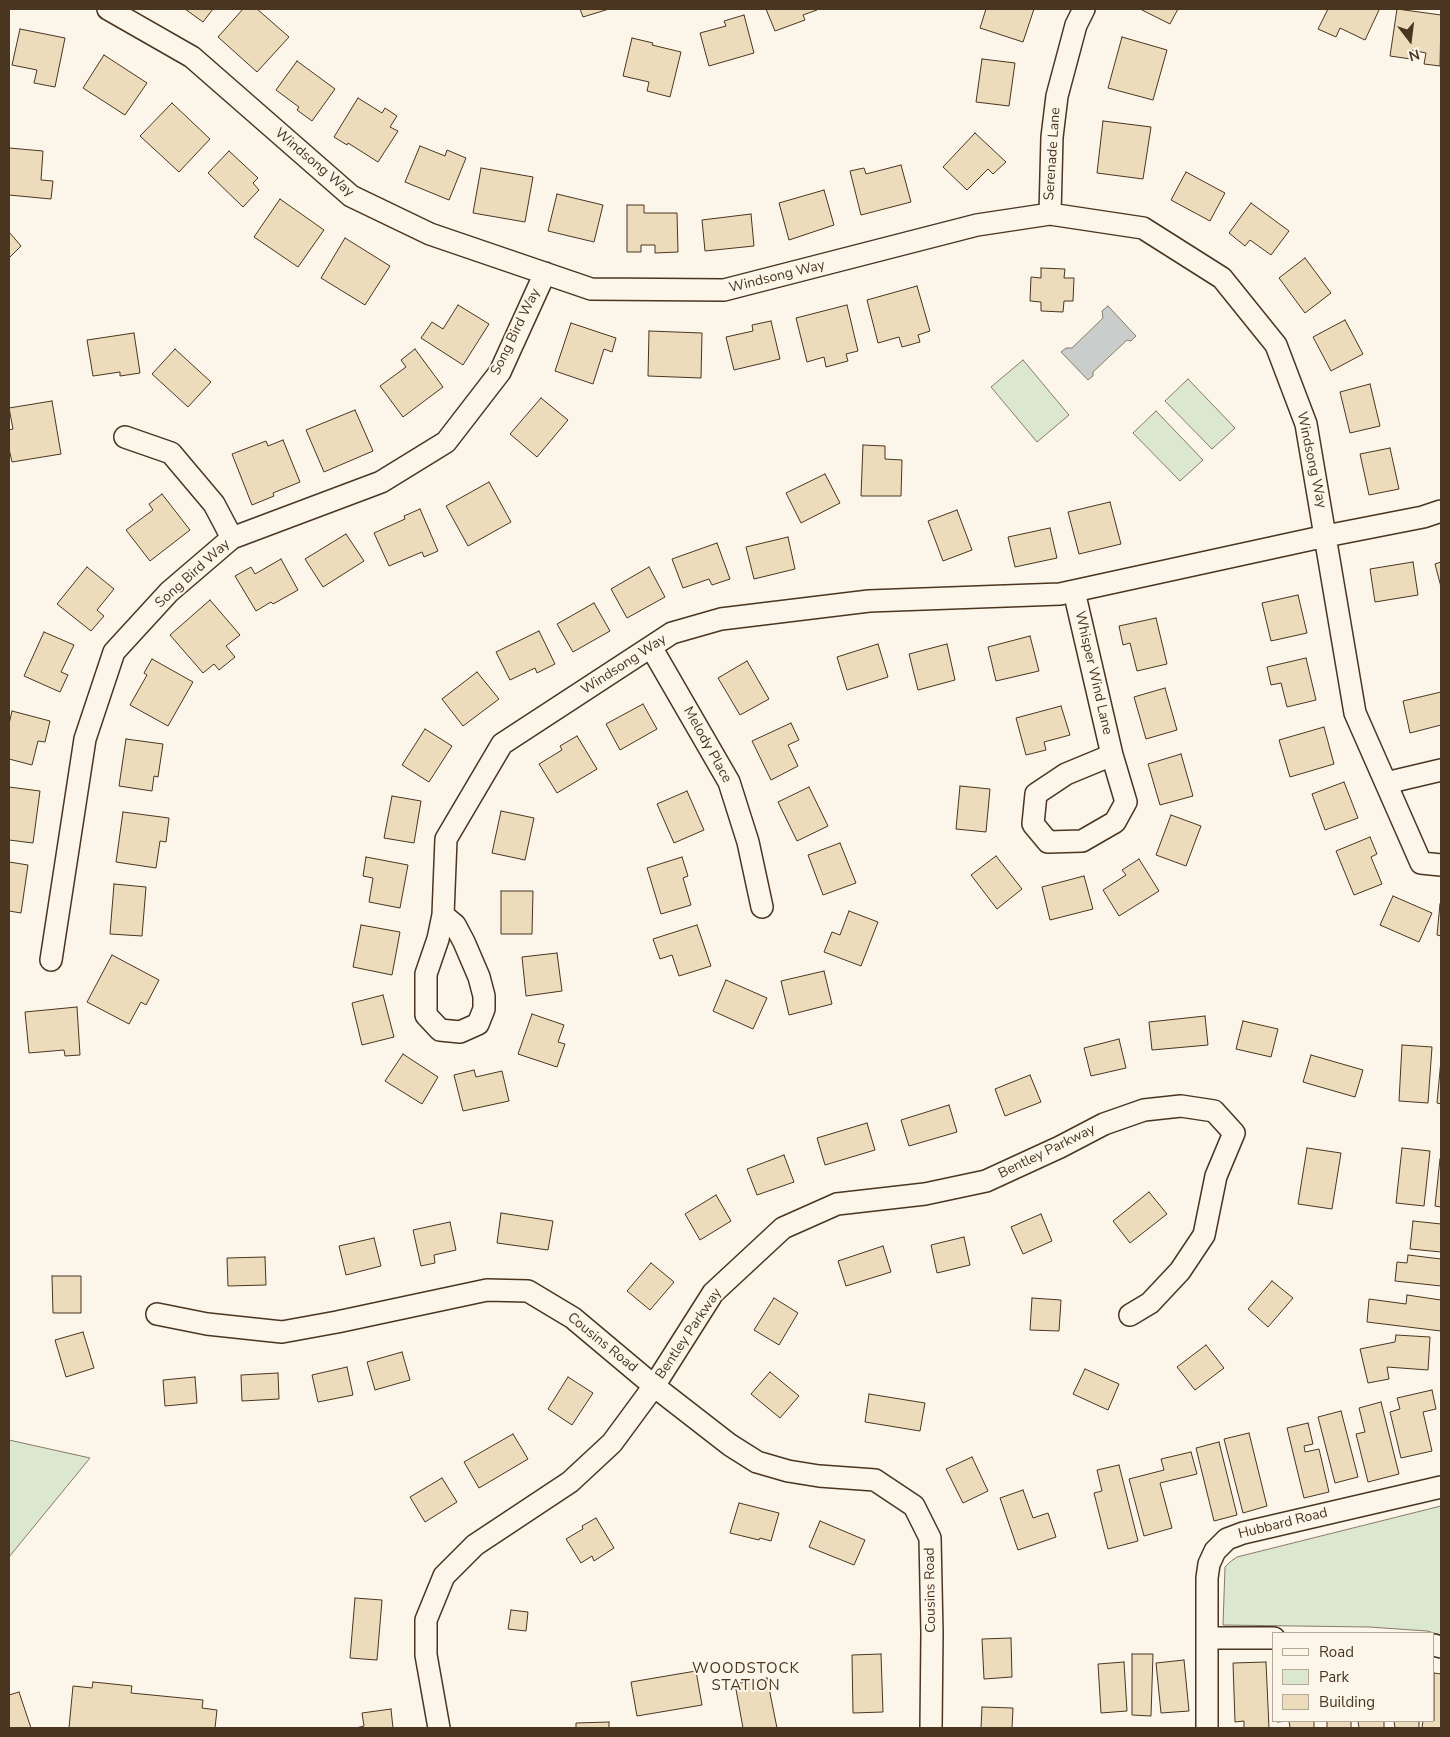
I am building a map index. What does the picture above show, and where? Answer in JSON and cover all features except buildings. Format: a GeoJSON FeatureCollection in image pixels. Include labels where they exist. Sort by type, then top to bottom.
{"type":"FeatureCollection","features":[{"type":"Feature","properties":{"kind":"street","name":"Windsong Way"},"geometry":{"type":"LineString","coordinates":[[108,9],[192,58],[351,196],[430,234],[591,289],[724,290],[977,225],[1050,214],[1143,228],[1222,278],[1276,345],[1306,424],[1355,713],[1421,863],[1441,865]]}},
{"type":"Feature","properties":{"kind":"street","name":"Serenade Lane"},"geometry":{"type":"LineString","coordinates":[[1050,214],[1052,137],[1057,96],[1076,25],[1084,9]]}},
{"type":"Feature","properties":{"kind":"street","name":"Song Bird Way"},"geometry":{"type":"LineString","coordinates":[[51,960],[85,738],[114,652],[169,592],[232,538],[381,482],[446,442],[500,372],[545,273]]}},
{"type":"Feature","properties":{"kind":"street"},"geometry":{"type":"LineString","coordinates":[[126,437],[171,453],[214,504],[232,538]]}},
{"type":"Feature","properties":{"kind":"street","name":"Windsong Way"},"geometry":{"type":"LineString","coordinates":[[443,915],[454,925],[464,942],[479,976],[484,996],[484,1009],[478,1024],[460,1032],[440,1030],[426,1015],[426,974],[438,939],[443,915],[446,839],[502,744],[672,634],[721,619],[869,601],[1060,594],[1326,536],[1423,517],[1441,511]]}},
{"type":"Feature","properties":{"kind":"street","name":"Whisper Wind Lane"},"geometry":{"type":"LineString","coordinates":[[1074,591],[1112,755],[1126,802],[1115,822],[1082,841],[1048,842],[1033,824],[1036,794],[1066,774],[1112,755]]}},
{"type":"Feature","properties":{"kind":"street","name":"Melody Place"},"geometry":{"type":"LineString","coordinates":[[652,647],[729,782],[748,842],[762,907]]}},
{"type":"Feature","properties":{"kind":"street"},"geometry":{"type":"LineString","coordinates":[[1386,783],[1441,770]]}},
{"type":"Feature","properties":{"kind":"street","name":"Bentley Parkway"},"geometry":{"type":"LineString","coordinates":[[439,1728],[426,1655],[426,1620],[444,1576],[475,1545],[570,1482],[612,1443],[654,1386],[713,1293],[783,1228],[837,1204],[925,1194],[986,1181],[1060,1147],[1104,1124],[1144,1110],[1180,1106],[1214,1111],[1234,1133],[1216,1176],[1204,1235],[1180,1271],[1150,1303],[1130,1315]]}},
{"type":"Feature","properties":{"kind":"street","name":"Cousins Road"},"geometry":{"type":"LineString","coordinates":[[157,1314],[207,1324],[282,1332],[488,1290],[528,1291],[574,1318],[654,1386],[730,1445],[757,1462],[788,1471],[820,1476],[875,1480],[914,1506],[930,1538],[931,1728]]}},
{"type":"Feature","properties":{"kind":"street","name":"Hubbard Road"},"geometry":{"type":"LineString","coordinates":[[1207,1728],[1207,1578],[1209,1564],[1215,1551],[1227,1539],[1243,1533],[1441,1487]]}},
{"type":"Feature","properties":{"kind":"street"},"geometry":{"type":"LineString","coordinates":[[1207,1638],[1272,1638]]}},
{"type":"Feature","properties":{"kind":"green space"},"geometry":{"type":"Polygon","coordinates":[[[1023,360],[1069,415],[1037,442],[991,387],[1023,360]]]}},
{"type":"Feature","properties":{"kind":"green space"},"geometry":{"type":"Polygon","coordinates":[[[1188,379],[1235,428],[1212,449],[1165,401],[1188,379]]]}},
{"type":"Feature","properties":{"kind":"green space"},"geometry":{"type":"Polygon","coordinates":[[[1156,411],[1203,460],[1180,481],[1133,433],[1156,411]]]}},
{"type":"Feature","properties":{"kind":"green space"},"geometry":{"type":"Polygon","coordinates":[[[9,1440],[90,1458],[9,1557],[9,1440]]]}},
{"type":"Feature","properties":{"kind":"green space"},"geometry":{"type":"Polygon","coordinates":[[[1441,1506],[1441,1635],[1427,1631],[1369,1627],[1223,1625],[1225,1567],[1237,1557],[1441,1506]]]}},
{"type":"Feature","properties":{"kind":"shaded area"},"geometry":{"type":"Polygon","coordinates":[[[1108,306],[1136,336],[1131,341],[1127,340],[1093,372],[1093,376],[1088,380],[1061,352],[1066,348],[1072,348],[1103,318],[1102,311],[1108,306]]]}},
{"type":"Feature","properties":{"kind":"district","name":"WOODSTOCK STATION"},"geometry":{"type":"Point","coordinates":[746,1678]}}]}
